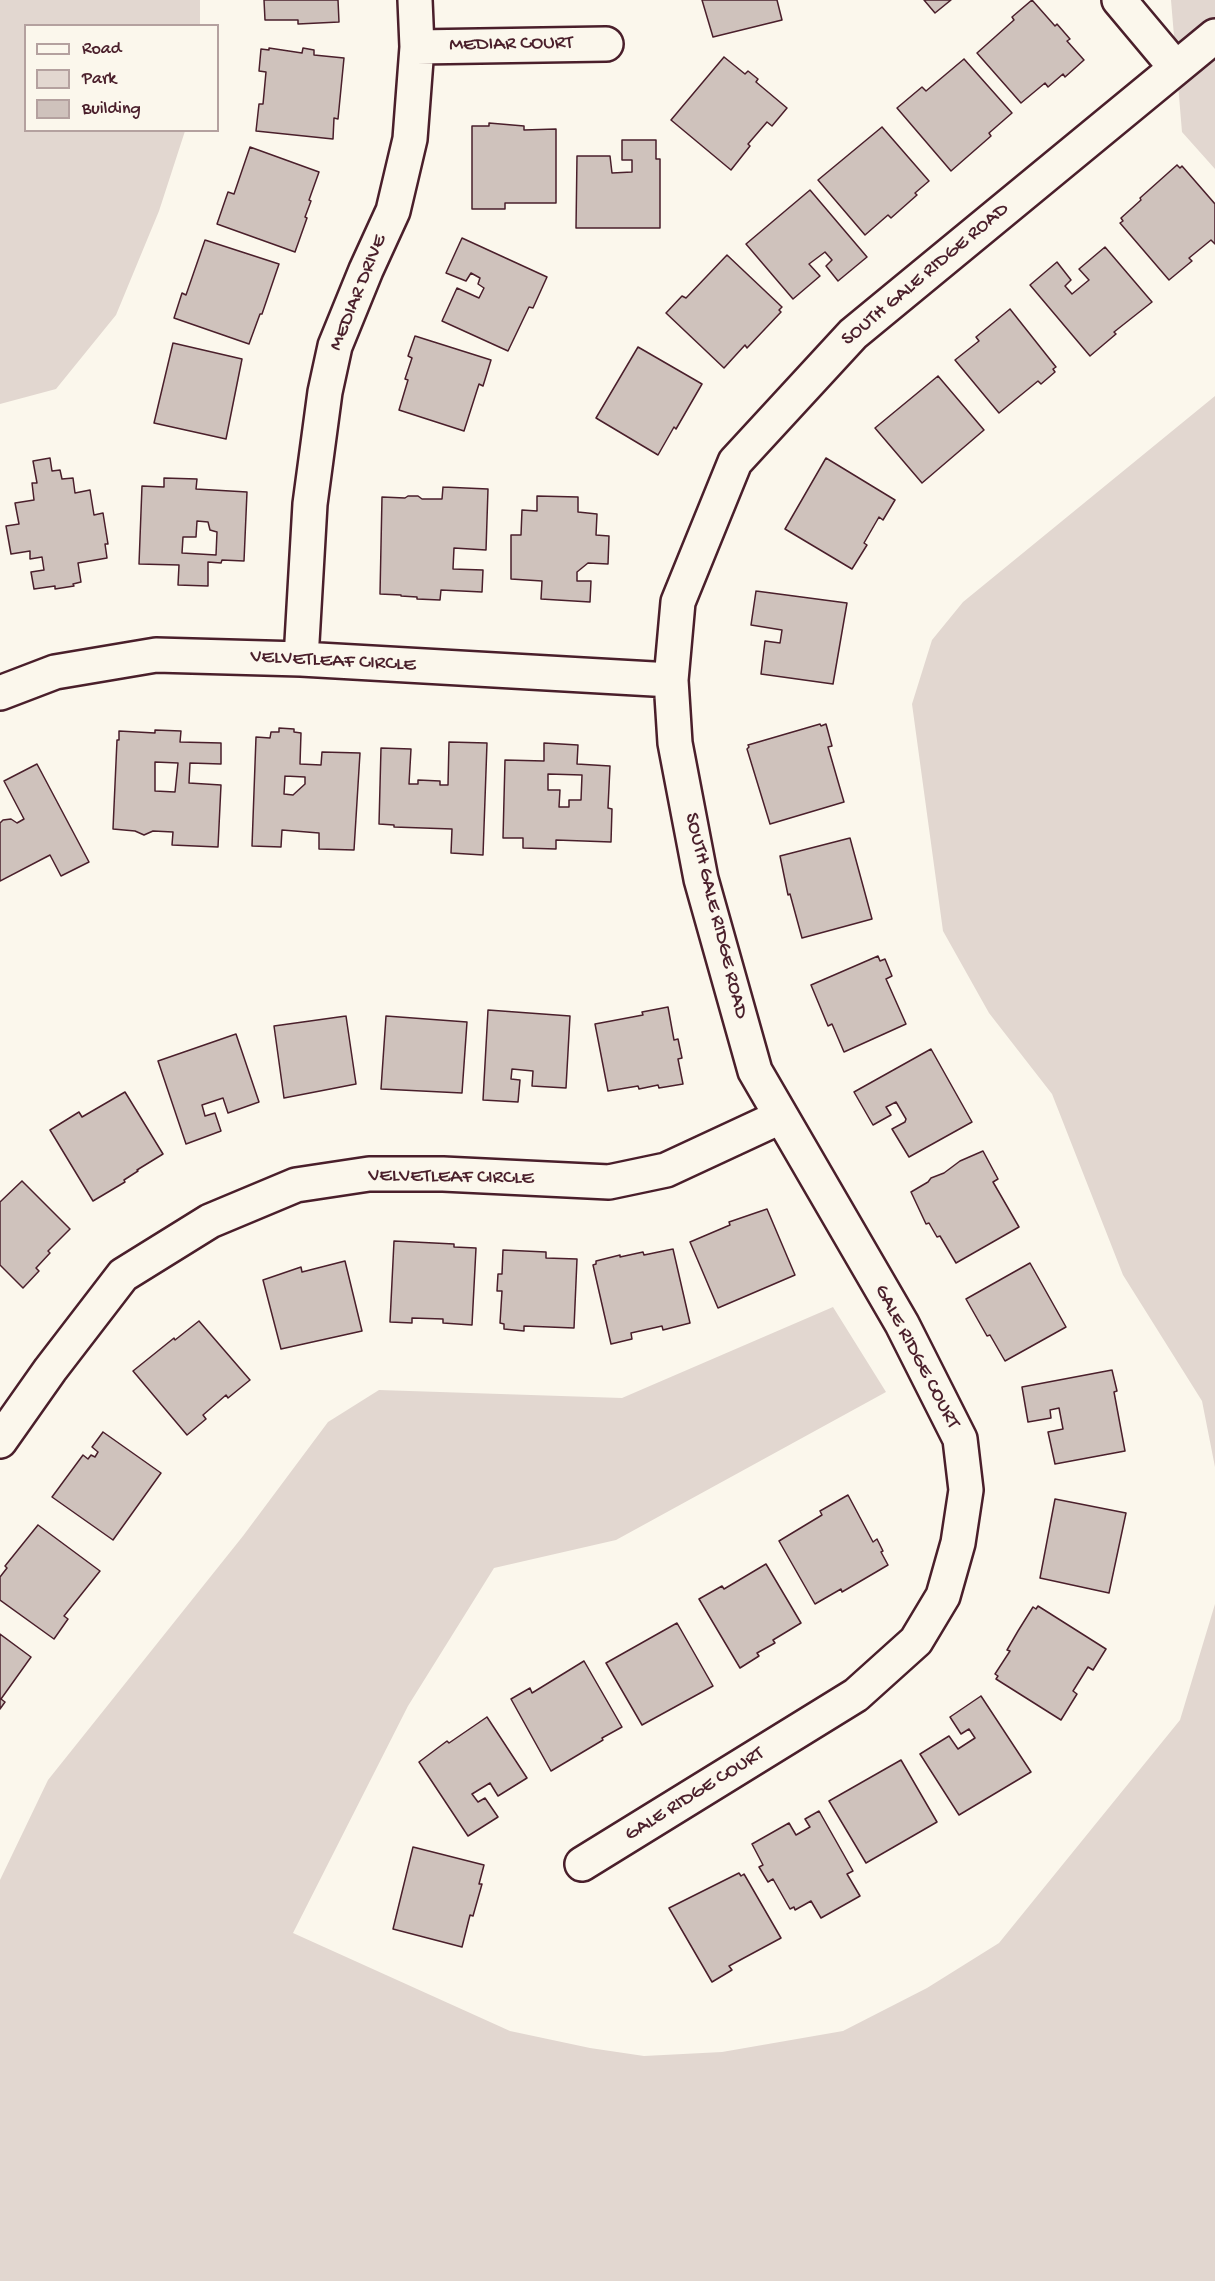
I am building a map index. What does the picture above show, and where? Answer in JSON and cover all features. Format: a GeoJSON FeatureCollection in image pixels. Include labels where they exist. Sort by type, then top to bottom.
{"type":"FeatureCollection","features":[{"type":"Feature","properties":{"kind":"street","name":"MEDIAR DRIVE"},"geometry":{"type":"LineString","coordinates":[[301,659],[310,504],[325,392],[335,346],[393,211],[410,139],[417,47],[415,0]]}},
{"type":"Feature","properties":{"kind":"street"},"geometry":{"type":"LineString","coordinates":[[1119,0],[1176,68]]}},
{"type":"Feature","properties":{"kind":"street","name":"SOUTH GALE RIDGE ROAD"},"geometry":{"type":"LineString","coordinates":[[780,1117],[754,1071],[701,879],[675,743],[671,680],[678,602],[735,462],[853,334],[1215,36]]}},
{"type":"Feature","properties":{"kind":"street","name":"MEDIAR COURT"},"geometry":{"type":"LineString","coordinates":[[417,47],[606,44]]}},
{"type":"Feature","properties":{"kind":"street","name":"VELVETLEAF CIRCLE"},"geometry":{"type":"LineString","coordinates":[[0,693],[55,672],[156,655],[301,659],[671,680]]}},
{"type":"Feature","properties":{"kind":"street","name":"VELVETLEAF CIRCLE"},"geometry":{"type":"LineString","coordinates":[[0,1441],[50,1370],[123,1275],[210,1221],[296,1185],[369,1174],[443,1174],[609,1182],[666,1170],[780,1117]]}},
{"type":"Feature","properties":{"kind":"street","name":"GALE RIDGE COURT"},"geometry":{"type":"LineString","coordinates":[[582,1864],[856,1695],[916,1641],[943,1596],[958,1543],[966,1490],[960,1439],[902,1324],[780,1117]]}},
{"type":"Feature","properties":{"kind":"green space"},"geometry":{"type":"Polygon","coordinates":[[[0,0],[200,0],[200,24],[24,24],[24,132],[185,132],[159,211],[116,315],[56,389],[0,404],[0,0]]]}},
{"type":"Feature","properties":{"kind":"green space"},"geometry":{"type":"Polygon","coordinates":[[[1171,0],[1215,0],[1215,169],[1182,132],[1171,0]]]}},
{"type":"Feature","properties":{"kind":"green space"},"geometry":{"type":"Polygon","coordinates":[[[1215,396],[1215,1467],[1202,1401],[1123,1275],[1052,1094],[989,1013],[943,931],[912,704],[932,640],[963,602],[1215,396]]]}},
{"type":"Feature","properties":{"kind":"green space"},"geometry":{"type":"Polygon","coordinates":[[[833,1307],[886,1392],[616,1540],[494,1568],[408,1706],[293,1933],[510,2031],[590,2048],[644,2056],[722,2052],[843,2031],[927,1988],[999,1943],[1180,1720],[1215,1604],[1215,2281],[0,2281],[0,1880],[48,1780],[243,1536],[328,1422],[379,1390],[622,1398],[833,1307]]]}},
{"type":"Feature","properties":{"kind":"building"},"geometry":{"type":"Polygon","coordinates":[[[264,0],[338,0],[339,22],[298,24],[298,20],[265,20],[264,0]]]}},
{"type":"Feature","properties":{"kind":"building"},"geometry":{"type":"Polygon","coordinates":[[[702,0],[777,0],[782,20],[713,37],[702,0]]]}},
{"type":"Feature","properties":{"kind":"building"},"geometry":{"type":"Polygon","coordinates":[[[924,0],[951,0],[935,13],[924,0]]]}},
{"type":"Feature","properties":{"kind":"building"},"geometry":{"type":"Polygon","coordinates":[[[1032,0],[1070,39],[1067,41],[1084,60],[1065,77],[1063,74],[1048,87],[1045,83],[1021,103],[977,53],[1014,20],[1012,17],[1032,0]]]}},
{"type":"Feature","properties":{"kind":"building"},"geometry":{"type":"Polygon","coordinates":[[[269,48],[302,53],[303,48],[314,50],[314,55],[344,58],[338,119],[334,118],[333,139],[256,131],[259,104],[263,104],[266,72],[259,71],[261,49],[269,50],[269,48]]]}},
{"type":"Feature","properties":{"kind":"building"},"geometry":{"type":"Polygon","coordinates":[[[724,57],[745,74],[748,71],[758,79],[756,82],[787,108],[772,126],[767,122],[748,144],[750,146],[731,170],[671,120],[724,57]]]}},
{"type":"Feature","properties":{"kind":"building"},"geometry":{"type":"Polygon","coordinates":[[[964,59],[1012,113],[989,133],[991,136],[951,171],[897,108],[922,87],[926,91],[964,59]]]}},
{"type":"Feature","properties":{"kind":"building"},"geometry":{"type":"Polygon","coordinates":[[[489,123],[524,126],[524,130],[556,129],[556,203],[505,203],[505,209],[472,209],[472,126],[489,126],[489,123]]]}},
{"type":"Feature","properties":{"kind":"building"},"geometry":{"type":"Polygon","coordinates":[[[882,127],[929,181],[891,218],[888,215],[865,235],[818,180],[882,127]]]}},
{"type":"Feature","properties":{"kind":"building"},"geometry":{"type":"Polygon","coordinates":[[[622,140],[656,140],[656,159],[660,159],[660,228],[576,228],[577,156],[610,156],[612,173],[632,172],[632,160],[622,160],[622,140]]]}},
{"type":"Feature","properties":{"kind":"building"},"geometry":{"type":"Polygon","coordinates":[[[250,147],[319,172],[295,252],[217,224],[228,192],[234,194],[250,147]]]}},
{"type":"Feature","properties":{"kind":"building"},"geometry":{"type":"Polygon","coordinates":[[[1177,165],[1180,168],[1182,166],[1215,204],[1215,244],[1211,240],[1189,258],[1192,261],[1169,280],[1120,223],[1123,221],[1121,218],[1141,200],[1140,198],[1177,165]]]}},
{"type":"Feature","properties":{"kind":"building"},"geometry":{"type":"Polygon","coordinates":[[[810,190],[867,257],[838,281],[826,266],[832,260],[825,252],[809,264],[820,276],[793,299],[746,244],[810,190]]]}},
{"type":"Feature","properties":{"kind":"building"},"geometry":{"type":"Polygon","coordinates":[[[462,238],[547,277],[533,308],[529,307],[508,351],[442,321],[457,288],[479,298],[484,288],[478,284],[480,278],[471,273],[466,281],[446,273],[462,238]]]}},
{"type":"Feature","properties":{"kind":"building"},"geometry":{"type":"Polygon","coordinates":[[[205,240],[279,264],[249,344],[174,318],[182,293],[186,295],[205,240]]]}},
{"type":"Feature","properties":{"kind":"building"},"geometry":{"type":"Polygon","coordinates":[[[1105,247],[1152,302],[1114,332],[1116,334],[1090,356],[1030,285],[1057,262],[1071,280],[1065,286],[1072,294],[1089,280],[1079,269],[1105,247]]]}},
{"type":"Feature","properties":{"kind":"building"},"geometry":{"type":"Polygon","coordinates":[[[727,255],[782,307],[779,310],[781,312],[747,348],[745,345],[724,368],[666,313],[682,296],[686,298],[727,255]]]}},
{"type":"Feature","properties":{"kind":"building"},"geometry":{"type":"Polygon","coordinates":[[[1010,309],[1056,367],[1053,369],[1055,372],[1041,384],[1038,381],[999,413],[955,360],[979,341],[976,337],[1010,309]]]}},
{"type":"Feature","properties":{"kind":"building"},"geometry":{"type":"Polygon","coordinates":[[[415,336],[491,360],[483,386],[479,384],[464,431],[399,410],[412,358],[408,356],[415,336]]]}},
{"type":"Feature","properties":{"kind":"building"},"geometry":{"type":"Polygon","coordinates":[[[173,343],[242,359],[226,439],[154,423],[173,343]]]}},
{"type":"Feature","properties":{"kind":"building"},"geometry":{"type":"Polygon","coordinates":[[[638,347],[702,384],[658,455],[596,418],[638,347]]]}},
{"type":"Feature","properties":{"kind":"building"},"geometry":{"type":"Polygon","coordinates":[[[938,376],[984,430],[922,483],[875,428],[938,376]]]}},
{"type":"Feature","properties":{"kind":"building"},"geometry":{"type":"Polygon","coordinates":[[[50,458],[52,471],[60,470],[62,479],[73,478],[75,493],[90,490],[94,515],[103,513],[108,544],[105,544],[107,558],[78,563],[81,582],[73,584],[74,586],[34,589],[31,572],[44,570],[42,557],[30,559],[30,551],[11,554],[6,526],[19,524],[15,503],[34,500],[32,483],[37,483],[33,461],[50,458]]]}},
{"type":"Feature","properties":{"kind":"building"},"geometry":{"type":"Polygon","coordinates":[[[826,458],[895,500],[883,520],[879,517],[864,543],[867,545],[852,569],[785,529],[826,458]]]}},
{"type":"Feature","properties":{"kind":"building"},"geometry":{"type":"Polygon","coordinates":[[[164,478],[197,479],[196,489],[247,492],[244,561],[208,562],[208,586],[178,585],[179,565],[139,564],[142,486],[164,487],[164,478]],[[197,521],[196,537],[183,537],[182,553],[216,555],[217,532],[210,530],[208,522],[197,521]]]}},
{"type":"Feature","properties":{"kind":"building"},"geometry":{"type":"Polygon","coordinates":[[[443,487],[488,489],[486,550],[454,548],[453,569],[483,570],[482,592],[441,590],[440,600],[380,594],[382,497],[418,496],[422,499],[442,499],[443,487]]]}},
{"type":"Feature","properties":{"kind":"building"},"geometry":{"type":"Polygon","coordinates":[[[537,496],[578,497],[578,512],[597,514],[596,535],[609,536],[608,564],[588,563],[577,572],[577,581],[591,581],[590,602],[541,599],[542,581],[511,579],[511,535],[521,535],[522,510],[537,511],[537,496]]]}},
{"type":"Feature","properties":{"kind":"building"},"geometry":{"type":"Polygon","coordinates":[[[756,591],[847,603],[833,684],[761,674],[765,641],[780,643],[782,630],[751,625],[756,591]]]}},
{"type":"Feature","properties":{"kind":"building"},"geometry":{"type":"Polygon","coordinates":[[[820,724],[821,726],[826,724],[832,746],[828,747],[844,802],[770,824],[747,749],[748,745],[820,724]]]}},
{"type":"Feature","properties":{"kind":"building"},"geometry":{"type":"Polygon","coordinates":[[[279,728],[294,729],[294,732],[301,733],[300,764],[321,765],[322,752],[360,753],[354,850],[319,849],[319,833],[282,830],[281,847],[252,846],[256,737],[270,738],[271,732],[279,732],[279,728]],[[285,776],[284,794],[293,795],[305,784],[305,777],[285,776]]]}},
{"type":"Feature","properties":{"kind":"building"},"geometry":{"type":"Polygon","coordinates":[[[155,730],[181,731],[180,742],[221,743],[221,764],[190,763],[189,783],[221,785],[218,847],[172,845],[173,832],[153,831],[144,835],[135,831],[113,829],[119,731],[155,733],[155,730]],[[155,762],[155,791],[175,792],[178,763],[155,762]]]}},
{"type":"Feature","properties":{"kind":"building"},"geometry":{"type":"Polygon","coordinates":[[[449,742],[487,743],[483,855],[451,853],[452,829],[394,827],[394,825],[379,824],[381,748],[411,749],[409,784],[418,784],[418,780],[440,781],[440,785],[448,785],[449,742]]]}},
{"type":"Feature","properties":{"kind":"building"},"geometry":{"type":"Polygon","coordinates":[[[544,743],[578,745],[577,764],[610,766],[608,808],[612,809],[611,842],[556,840],[556,849],[523,848],[523,838],[503,838],[505,760],[544,761],[544,743]],[[548,774],[548,790],[560,790],[559,807],[569,807],[569,800],[581,800],[582,775],[548,774]]]}},
{"type":"Feature","properties":{"kind":"building"},"geometry":{"type":"Polygon","coordinates":[[[37,764],[89,862],[61,876],[50,855],[0,881],[0,823],[11,819],[17,823],[24,819],[4,781],[37,764]]]}},
{"type":"Feature","properties":{"kind":"building"},"geometry":{"type":"Polygon","coordinates":[[[850,838],[872,919],[802,938],[790,894],[788,895],[780,856],[850,838]]]}},
{"type":"Feature","properties":{"kind":"building"},"geometry":{"type":"Polygon","coordinates":[[[878,956],[880,961],[885,959],[892,976],[886,979],[906,1024],[844,1052],[832,1024],[828,1026],[811,985],[878,956]]]}},
{"type":"Feature","properties":{"kind":"building"},"geometry":{"type":"Polygon","coordinates":[[[668,1007],[674,1040],[678,1039],[682,1058],[678,1059],[683,1084],[659,1088],[658,1085],[639,1089],[638,1086],[608,1091],[595,1024],[643,1015],[642,1012],[668,1007]]]}},
{"type":"Feature","properties":{"kind":"building"},"geometry":{"type":"Polygon","coordinates":[[[488,1010],[570,1016],[566,1088],[532,1086],[533,1071],[512,1069],[511,1079],[520,1080],[518,1102],[483,1100],[488,1010]]]}},
{"type":"Feature","properties":{"kind":"building"},"geometry":{"type":"Polygon","coordinates":[[[346,1016],[356,1084],[284,1098],[274,1026],[346,1016]]]}},
{"type":"Feature","properties":{"kind":"building"},"geometry":{"type":"Polygon","coordinates":[[[386,1016],[467,1022],[462,1093],[381,1089],[386,1016]]]}},
{"type":"Feature","properties":{"kind":"building"},"geometry":{"type":"Polygon","coordinates":[[[236,1034],[259,1102],[228,1113],[223,1098],[202,1105],[205,1116],[215,1113],[221,1131],[186,1144],[158,1061],[236,1034]]]}},
{"type":"Feature","properties":{"kind":"building"},"geometry":{"type":"Polygon","coordinates":[[[931,1049],[972,1122],[909,1157],[892,1129],[905,1122],[906,1119],[896,1102],[886,1107],[891,1115],[873,1125],[854,1092],[931,1049]]]}},
{"type":"Feature","properties":{"kind":"building"},"geometry":{"type":"Polygon","coordinates":[[[125,1092],[163,1154],[137,1170],[124,1180],[125,1182],[93,1201],[50,1130],[79,1112],[82,1117],[125,1092]]]}},
{"type":"Feature","properties":{"kind":"building"},"geometry":{"type":"Polygon","coordinates":[[[983,1151],[998,1179],[993,1182],[1019,1227],[956,1263],[940,1236],[937,1237],[929,1223],[926,1224],[911,1192],[960,1161],[983,1151]]]}},
{"type":"Feature","properties":{"kind":"building"},"geometry":{"type":"Polygon","coordinates":[[[22,1181],[70,1229],[48,1251],[50,1253],[36,1268],[39,1271],[23,1288],[0,1265],[0,1202],[22,1181]]]}},
{"type":"Feature","properties":{"kind":"building"},"geometry":{"type":"Polygon","coordinates":[[[767,1209],[795,1275],[718,1308],[690,1242],[730,1225],[729,1222],[767,1209]]]}},
{"type":"Feature","properties":{"kind":"building"},"geometry":{"type":"Polygon","coordinates":[[[394,1241],[454,1244],[454,1247],[476,1248],[472,1325],[443,1323],[443,1319],[412,1318],[412,1323],[390,1322],[394,1241]]]}},
{"type":"Feature","properties":{"kind":"building"},"geometry":{"type":"Polygon","coordinates":[[[673,1249],[690,1323],[663,1330],[662,1326],[631,1333],[632,1339],[611,1344],[593,1265],[596,1261],[620,1255],[620,1257],[643,1252],[644,1255],[673,1249]]]}},
{"type":"Feature","properties":{"kind":"building"},"geometry":{"type":"Polygon","coordinates":[[[503,1250],[546,1252],[546,1258],[577,1259],[574,1328],[524,1326],[524,1331],[504,1329],[504,1324],[500,1323],[502,1291],[497,1291],[498,1274],[502,1274],[503,1250]]]}},
{"type":"Feature","properties":{"kind":"building"},"geometry":{"type":"Polygon","coordinates":[[[345,1261],[362,1331],[281,1349],[263,1280],[301,1267],[302,1272],[345,1261]]]}},
{"type":"Feature","properties":{"kind":"building"},"geometry":{"type":"Polygon","coordinates":[[[1030,1263],[1066,1327],[1005,1361],[990,1335],[987,1336],[966,1299],[1030,1263]]]}},
{"type":"Feature","properties":{"kind":"building"},"geometry":{"type":"Polygon","coordinates":[[[199,1321],[250,1380],[228,1398],[226,1395],[203,1415],[206,1419],[187,1435],[133,1371],[199,1321]]]}},
{"type":"Feature","properties":{"kind":"building"},"geometry":{"type":"Polygon","coordinates":[[[1112,1370],[1125,1451],[1055,1464],[1048,1432],[1063,1429],[1059,1408],[1050,1410],[1051,1418],[1028,1422],[1022,1387],[1112,1370]]]}},
{"type":"Feature","properties":{"kind":"building"},"geometry":{"type":"Polygon","coordinates":[[[103,1432],[161,1473],[113,1540],[52,1497],[83,1455],[88,1459],[91,1455],[95,1457],[98,1452],[92,1447],[103,1432]]]}},
{"type":"Feature","properties":{"kind":"building"},"geometry":{"type":"Polygon","coordinates":[[[848,1495],[873,1542],[877,1539],[888,1565],[842,1592],[841,1589],[815,1604],[779,1541],[822,1515],[820,1511],[848,1495]]]}},
{"type":"Feature","properties":{"kind":"building"},"geometry":{"type":"Polygon","coordinates":[[[1055,1499],[1126,1513],[1109,1593],[1040,1578],[1055,1499]]]}},
{"type":"Feature","properties":{"kind":"building"},"geometry":{"type":"Polygon","coordinates":[[[38,1525],[100,1571],[64,1616],[68,1619],[54,1639],[0,1600],[0,1577],[7,1568],[5,1566],[38,1525]]]}},
{"type":"Feature","properties":{"kind":"building"},"geometry":{"type":"Polygon","coordinates":[[[766,1564],[801,1623],[773,1640],[775,1643],[757,1653],[759,1656],[740,1668],[699,1599],[722,1586],[724,1589],[766,1564]]]}},
{"type":"Feature","properties":{"kind":"building"},"geometry":{"type":"Polygon","coordinates":[[[1038,1606],[1106,1649],[1093,1670],[1088,1667],[1073,1691],[1077,1694],[1061,1720],[996,1679],[998,1676],[995,1674],[1010,1651],[1007,1650],[1033,1607],[1036,1609],[1038,1606]]]}},
{"type":"Feature","properties":{"kind":"building"},"geometry":{"type":"Polygon","coordinates":[[[677,1623],[713,1686],[642,1725],[606,1663],[677,1623]]]}},
{"type":"Feature","properties":{"kind":"building"},"geometry":{"type":"Polygon","coordinates":[[[0,1634],[31,1657],[1,1699],[5,1702],[0,1709],[0,1634]]]}},
{"type":"Feature","properties":{"kind":"building"},"geometry":{"type":"Polygon","coordinates":[[[584,1661],[622,1727],[551,1771],[511,1699],[530,1688],[532,1693],[584,1661]]]}},
{"type":"Feature","properties":{"kind":"building"},"geometry":{"type":"Polygon","coordinates":[[[981,1696],[1031,1772],[959,1815],[920,1754],[949,1736],[958,1749],[975,1738],[969,1729],[961,1734],[950,1717],[981,1696]]]}},
{"type":"Feature","properties":{"kind":"building"},"geometry":{"type":"Polygon","coordinates":[[[487,1717],[527,1778],[498,1796],[490,1783],[472,1794],[478,1802],[485,1798],[498,1817],[468,1836],[419,1762],[447,1741],[449,1743],[487,1717]]]}},
{"type":"Feature","properties":{"kind":"building"},"geometry":{"type":"Polygon","coordinates":[[[901,1760],[937,1822],[866,1863],[829,1801],[901,1760]]]}},
{"type":"Feature","properties":{"kind":"building"},"geometry":{"type":"Polygon","coordinates":[[[819,1811],[853,1871],[847,1874],[860,1896],[821,1918],[811,1901],[795,1910],[794,1907],[790,1909],[773,1879],[768,1882],[759,1867],[763,1865],[752,1844],[789,1823],[796,1835],[810,1827],[805,1819],[819,1811]]]}},
{"type":"Feature","properties":{"kind":"building"},"geometry":{"type":"Polygon","coordinates":[[[413,1847],[484,1865],[479,1884],[482,1884],[473,1916],[470,1915],[462,1947],[393,1929],[413,1847]]]}},
{"type":"Feature","properties":{"kind":"building"},"geometry":{"type":"Polygon","coordinates":[[[739,1873],[741,1876],[744,1874],[781,1938],[729,1966],[732,1970],[712,1982],[669,1908],[739,1873]]]}}]}
